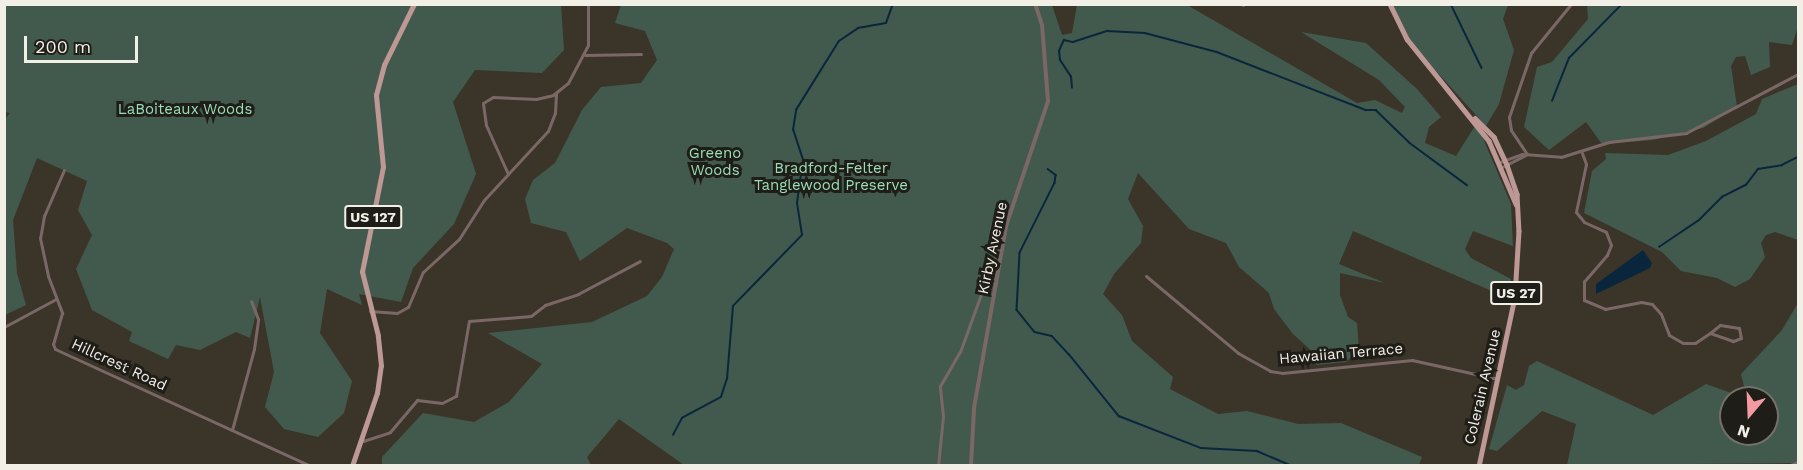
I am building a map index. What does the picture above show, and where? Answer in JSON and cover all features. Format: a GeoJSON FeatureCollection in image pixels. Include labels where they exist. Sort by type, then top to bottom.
{"type":"FeatureCollection","features":[{"type":"Feature","properties":{"kind":"main road","name":"US 127"},"geometry":{"type":"LineString","coordinates":[[352,465],[363,441],[381,366],[362,272],[383,167],[376,95],[384,65],[414,4]]}},
{"type":"Feature","properties":{"kind":"main road","name":"Colerain Avenue"},"geometry":{"type":"LineString","coordinates":[[1390,4],[1407,39],[1475,118],[1486,126],[1504,164],[1518,206],[1517,285],[1479,465]]}},
{"type":"Feature","properties":{"kind":"street"},"geometry":{"type":"LineString","coordinates":[[508,174],[486,125],[483,103],[493,97],[525,101],[556,93],[573,76],[585,55],[589,38],[588,4]]}},
{"type":"Feature","properties":{"kind":"street","name":"Kirby Avenue"},"geometry":{"type":"LineString","coordinates":[[971,465],[974,408],[1006,226],[1048,100],[1042,25],[1035,4]]}},
{"type":"Feature","properties":{"kind":"street"},"geometry":{"type":"LineString","coordinates":[[1527,154],[1520,147],[1508,120],[1526,63],[1542,36],[1571,4]]}},
{"type":"Feature","properties":{"kind":"street"},"geometry":{"type":"LineString","coordinates":[[585,55],[641,54]]}},
{"type":"Feature","properties":{"kind":"street"},"geometry":{"type":"LineString","coordinates":[[1504,164],[1516,156],[1527,154],[1552,158],[1582,153],[1609,142],[1653,140],[1696,130],[1798,74]]}},
{"type":"Feature","properties":{"kind":"street"},"geometry":{"type":"LineString","coordinates":[[370,311],[397,313],[408,307],[423,272],[459,239],[484,200],[548,131],[555,113],[556,93]]}},
{"type":"Feature","properties":{"kind":"street"},"geometry":{"type":"LineString","coordinates":[[1516,156],[1520,147]]}},
{"type":"Feature","properties":{"kind":"street"},"geometry":{"type":"LineString","coordinates":[[1582,153],[1586,164],[1576,212],[1584,222],[1606,232],[1611,245],[1607,255],[1584,281],[1584,300],[1605,309],[1641,302],[1653,304],[1661,314],[1669,335],[1683,343],[1695,342],[1720,325],[1731,325],[1742,334],[1736,342],[1710,333]]}},
{"type":"Feature","properties":{"kind":"street"},"geometry":{"type":"LineString","coordinates":[[1504,164],[1527,154]]}},
{"type":"Feature","properties":{"kind":"street","name":"Hillcrest Road"},"geometry":{"type":"LineString","coordinates":[[64,170],[44,216],[40,238],[56,299],[62,313],[53,344],[55,349],[311,465]]}},
{"type":"Feature","properties":{"kind":"street"},"geometry":{"type":"LineString","coordinates":[[938,465],[943,416],[940,386],[963,346],[1006,226]]}},
{"type":"Feature","properties":{"kind":"street"},"geometry":{"type":"LineString","coordinates":[[363,441],[390,432],[417,400],[442,404],[456,396],[469,321],[531,316],[545,305],[578,294],[640,261]]}},
{"type":"Feature","properties":{"kind":"street","name":"Hawaiian Terrace"},"geometry":{"type":"LineString","coordinates":[[1146,276],[1238,353],[1270,371],[1282,373],[1412,360],[1498,379]]}},
{"type":"Feature","properties":{"kind":"street"},"geometry":{"type":"LineString","coordinates":[[4,327],[56,299]]}},
{"type":"Feature","properties":{"kind":"street"},"geometry":{"type":"LineString","coordinates":[[232,430],[254,349],[258,319],[251,301]]}},
{"type":"Feature","properties":{"kind":"street"},"geometry":{"type":"LineString","coordinates":[[1791,465],[1798,463]]}},
{"type":"Feature","properties":{"kind":"green space","name":"LaBoiteaux Woods"},"geometry":{"type":"Polygon","coordinates":[[[4,5],[561,5],[564,50],[542,73],[475,70],[453,102],[476,174],[454,224],[413,268],[401,302],[359,294],[362,305],[327,289],[320,333],[352,381],[344,413],[318,437],[284,429],[265,407],[274,372],[260,297],[250,338],[236,332],[200,350],[176,345],[168,359],[129,341],[132,332],[92,310],[76,269],[92,235],[78,210],[87,181],[37,158],[13,220],[17,273],[26,305],[5,315],[4,120],[10,113],[4,112],[4,5]]]}},
{"type":"Feature","properties":{"kind":"green space"},"geometry":{"type":"Polygon","coordinates":[[[621,5],[1052,5],[1062,35],[1072,33],[1077,5],[1187,5],[1357,103],[1375,100],[1402,113],[1405,107],[1379,80],[1301,32],[1366,43],[1417,89],[1441,117],[1429,127],[1425,143],[1456,156],[1475,126],[1482,136],[1511,204],[1513,246],[1473,231],[1465,249],[1471,258],[1511,279],[1508,298],[1353,231],[1339,264],[1385,283],[1340,273],[1340,295],[1348,317],[1357,323],[1359,349],[1346,362],[1316,365],[1315,354],[1293,334],[1274,309],[1269,293],[1239,267],[1226,243],[1189,229],[1138,173],[1128,199],[1143,226],[1141,243],[1114,274],[1103,294],[1122,315],[1132,341],[1173,377],[1170,389],[1218,414],[1247,411],[1298,424],[1341,423],[1422,457],[1419,465],[684,465],[619,419],[587,457],[591,465],[382,466],[382,457],[423,413],[474,422],[509,402],[542,364],[488,333],[592,322],[647,296],[662,277],[674,249],[667,243],[627,228],[580,261],[566,232],[531,223],[525,199],[533,180],[555,163],[582,110],[601,87],[641,83],[657,60],[645,31],[615,23],[621,5]]]}},
{"type":"Feature","properties":{"kind":"green space"},"geometry":{"type":"Polygon","coordinates":[[[1390,5],[1508,5],[1503,19],[1514,50],[1499,104],[1486,126],[1407,39],[1390,5]]]}},
{"type":"Feature","properties":{"kind":"green space"},"geometry":{"type":"Polygon","coordinates":[[[1587,5],[1798,5],[1798,27],[1792,45],[1769,42],[1770,67],[1751,75],[1745,56],[1736,57],[1731,66],[1737,107],[1703,128],[1653,140],[1602,144],[1586,122],[1549,150],[1524,127],[1537,67],[1552,62],[1588,19],[1587,5]]]}},
{"type":"Feature","properties":{"kind":"green space"},"geometry":{"type":"Polygon","coordinates":[[[1798,84],[1798,240],[1775,232],[1766,235],[1761,243],[1765,257],[1750,279],[1735,287],[1717,278],[1681,271],[1662,252],[1584,213],[1592,171],[1606,159],[1605,153],[1668,155],[1706,141],[1756,114],[1762,99],[1798,84]]]}},
{"type":"Feature","properties":{"kind":"green space"},"geometry":{"type":"Polygon","coordinates":[[[1798,303],[1798,463],[1567,465],[1576,424],[1542,411],[1497,451],[1489,449],[1507,385],[1516,390],[1524,385],[1529,366],[1537,361],[1653,415],[1706,384],[1719,389],[1719,446],[1779,446],[1779,386],[1744,386],[1741,374],[1782,330],[1798,303]]]}},
{"type":"Feature","properties":{"kind":"water"},"geometry":{"type":"Polygon","coordinates":[[[1643,250],[1652,263],[1650,268],[1596,294],[1596,284],[1643,250]]]}},
{"type":"Feature","properties":{"kind":"waterway"},"geometry":{"type":"LineString","coordinates":[[673,435],[682,418],[721,397],[727,379],[733,306],[802,235],[797,203],[803,160],[793,130],[796,110],[839,41],[858,28],[886,23],[893,4]]}},
{"type":"Feature","properties":{"kind":"waterway"},"geometry":{"type":"LineString","coordinates":[[1451,4],[1482,68]]}},
{"type":"Feature","properties":{"kind":"waterway"},"geometry":{"type":"LineString","coordinates":[[1552,101],[1569,58],[1622,4]]}},
{"type":"Feature","properties":{"kind":"waterway"},"geometry":{"type":"LineString","coordinates":[[1072,88],[1071,77],[1060,60],[1059,51],[1064,40],[1073,42],[1107,31],[1145,33],[1217,52],[1366,110],[1376,110],[1410,143],[1467,185]]}},
{"type":"Feature","properties":{"kind":"waterway"},"geometry":{"type":"LineString","coordinates":[[1659,247],[1699,220],[1722,197],[1746,185],[1758,169],[1782,165],[1798,157]]}},
{"type":"Feature","properties":{"kind":"waterway"},"geometry":{"type":"LineString","coordinates":[[1048,169],[1056,175],[1055,183],[1020,253],[1017,310],[1035,332],[1052,336],[1119,416],[1201,448],[1257,451],[1292,466]]}},
{"type":"Feature","properties":{"kind":"park label","name":"Greeno Woods"},"geometry":{"type":"Point","coordinates":[715,162]}},
{"type":"Feature","properties":{"kind":"park label","name":"Bradford-Felter Tanglewood Preserve"},"geometry":{"type":"Point","coordinates":[831,176]}}]}
